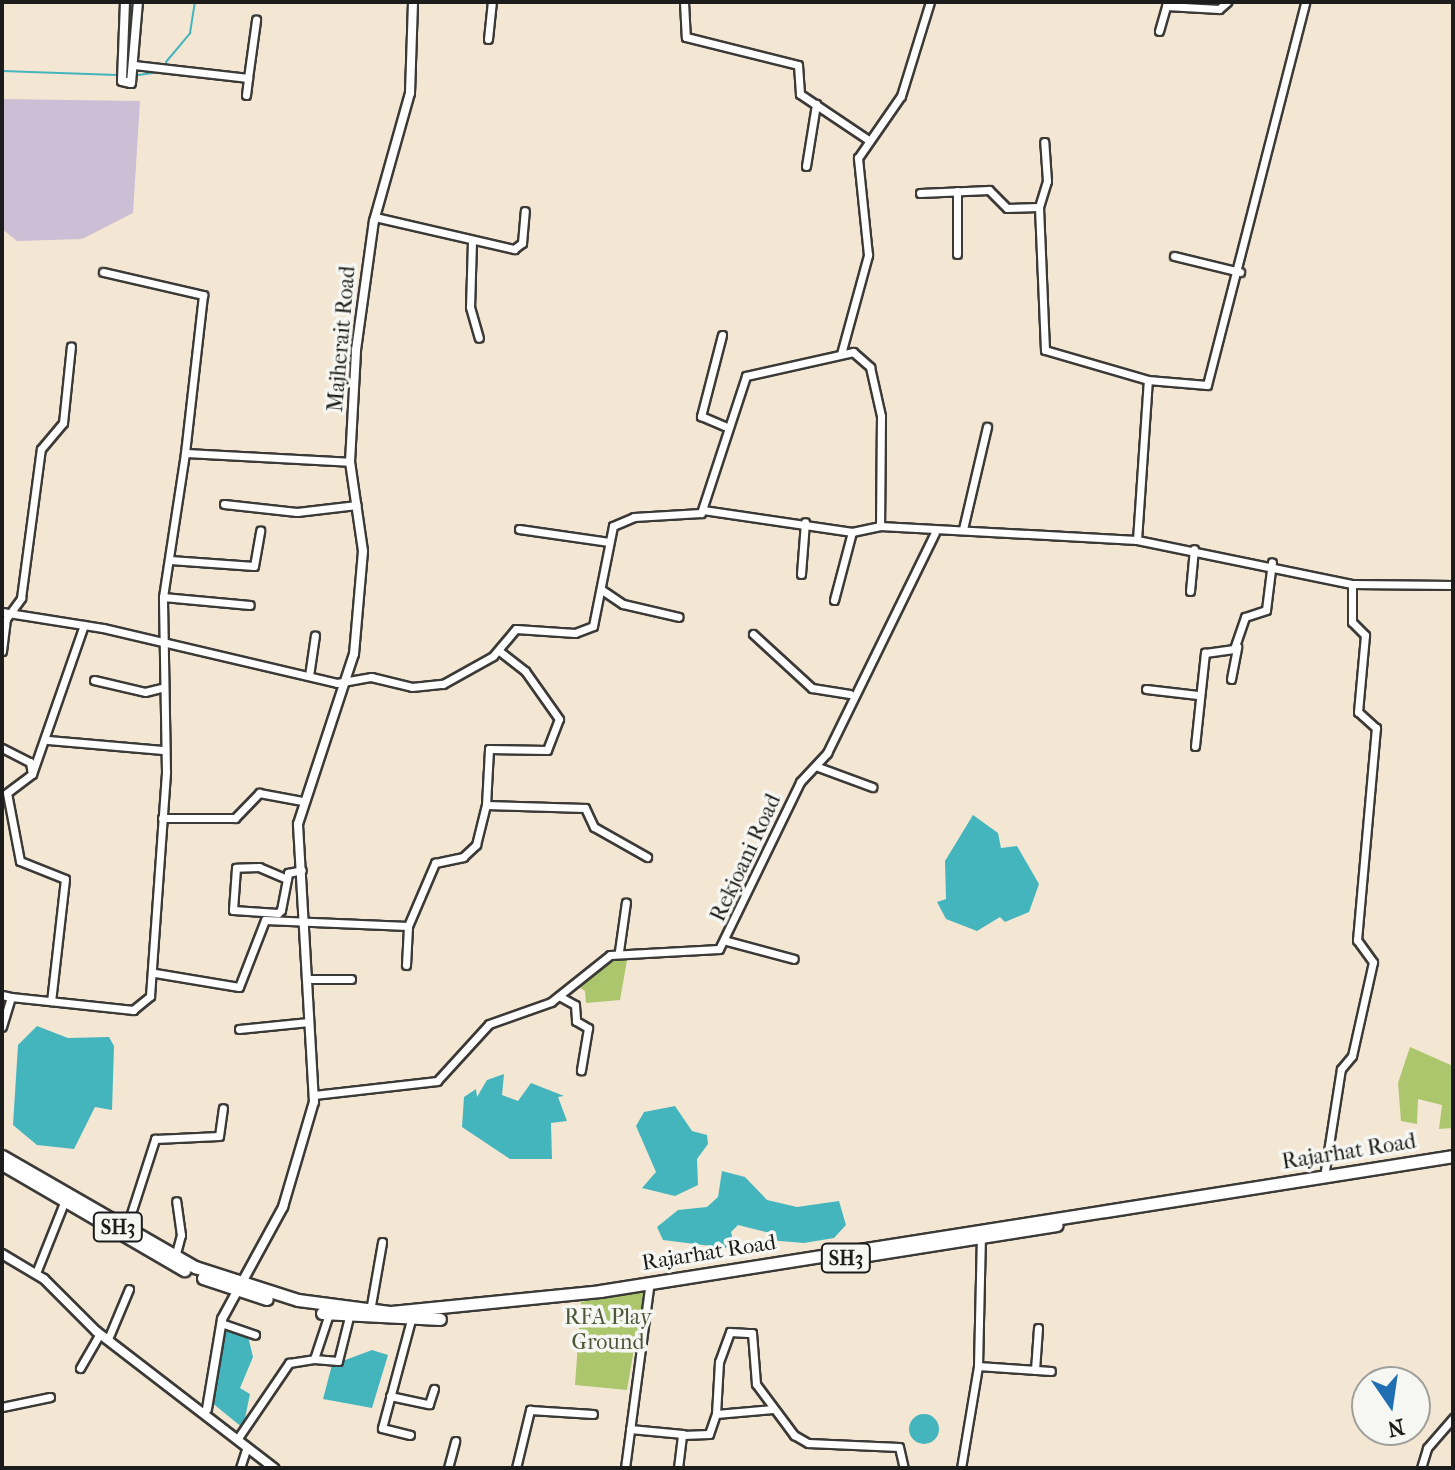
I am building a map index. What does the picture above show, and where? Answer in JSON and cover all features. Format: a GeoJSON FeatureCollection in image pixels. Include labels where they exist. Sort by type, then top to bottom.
{"type":"FeatureCollection","features":[{"type":"Feature","properties":{"kind":"main road","name":"Rajarhat Road"},"geometry":{"type":"LineString","coordinates":[[2,1156],[126,1231],[240,1288],[370,1311],[455,1310],[600,1291],[1453,1156]]}},
{"type":"Feature","properties":{"kind":"main road","name":"Rajarhat Road"},"geometry":{"type":"LineString","coordinates":[[2,1164],[63,1205],[144,1252],[240,1288],[329,1314],[411,1320],[649,1289],[1453,1163]]}},
{"type":"Feature","properties":{"kind":"street"},"geometry":{"type":"LineString","coordinates":[[125,2],[123,82],[132,82],[138,2]]}},
{"type":"Feature","properties":{"kind":"street","name":"Majherait Road"},"geometry":{"type":"LineString","coordinates":[[349,684],[362,597],[357,505],[350,462],[361,295],[375,217],[410,93],[413,2]]}},
{"type":"Feature","properties":{"kind":"street"},"geometry":{"type":"LineString","coordinates":[[488,39],[492,2]]}},
{"type":"Feature","properties":{"kind":"street"},"geometry":{"type":"LineString","coordinates":[[684,2],[686,37],[798,65],[800,94],[867,139]]}},
{"type":"Feature","properties":{"kind":"street"},"geometry":{"type":"LineString","coordinates":[[841,354],[868,255],[855,182],[867,139],[901,96],[930,2]]}},
{"type":"Feature","properties":{"kind":"street"},"geometry":{"type":"LineString","coordinates":[[1159,31],[1166,6],[1219,9],[1227,2]]}},
{"type":"Feature","properties":{"kind":"street"},"geometry":{"type":"LineString","coordinates":[[1044,142],[1047,181],[1039,207],[1045,350],[1148,380],[1207,385],[1240,272],[1305,2]]}},
{"type":"Feature","properties":{"kind":"street"},"geometry":{"type":"LineString","coordinates":[[246,95],[256,20]]}},
{"type":"Feature","properties":{"kind":"street"},"geometry":{"type":"LineString","coordinates":[[134,65],[248,78]]}},
{"type":"Feature","properties":{"kind":"street"},"geometry":{"type":"LineString","coordinates":[[806,166],[816,104]]}},
{"type":"Feature","properties":{"kind":"street"},"geometry":{"type":"LineString","coordinates":[[920,193],[989,190],[1011,209],[1039,207]]}},
{"type":"Feature","properties":{"kind":"street"},"geometry":{"type":"LineString","coordinates":[[957,191],[957,254]]}},
{"type":"Feature","properties":{"kind":"street"},"geometry":{"type":"LineString","coordinates":[[375,217],[472,241],[519,247],[525,211]]}},
{"type":"Feature","properties":{"kind":"street"},"geometry":{"type":"LineString","coordinates":[[472,241],[470,307],[479,338]]}},
{"type":"Feature","properties":{"kind":"street"},"geometry":{"type":"LineString","coordinates":[[1174,256],[1240,272]]}},
{"type":"Feature","properties":{"kind":"street"},"geometry":{"type":"LineString","coordinates":[[2,1027],[6,996],[142,1009],[155,973],[162,818],[163,597],[185,453],[203,295],[103,272]]}},
{"type":"Feature","properties":{"kind":"street"},"geometry":{"type":"LineString","coordinates":[[722,335],[701,416],[727,427]]}},
{"type":"Feature","properties":{"kind":"street"},"geometry":{"type":"LineString","coordinates":[[2,651],[7,612],[21,598],[41,449],[63,423],[71,346]]}},
{"type":"Feature","properties":{"kind":"street"},"geometry":{"type":"LineString","coordinates":[[703,510],[727,427],[751,373],[841,354],[864,357],[874,379],[880,526]]}},
{"type":"Feature","properties":{"kind":"street"},"geometry":{"type":"LineString","coordinates":[[1137,540],[1148,380]]}},
{"type":"Feature","properties":{"kind":"street"},"geometry":{"type":"LineString","coordinates":[[963,529],[987,427]]}},
{"type":"Feature","properties":{"kind":"street"},"geometry":{"type":"LineString","coordinates":[[185,453],[350,462]]}},
{"type":"Feature","properties":{"kind":"street"},"geometry":{"type":"LineString","coordinates":[[224,504],[297,512],[357,505]]}},
{"type":"Feature","properties":{"kind":"street"},"geometry":{"type":"LineString","coordinates":[[7,612],[162,641],[349,684],[371,677],[412,687],[443,684],[499,651],[516,629],[586,630],[597,616],[609,542],[620,519],[703,510],[805,522],[852,532],[880,526],[935,533],[963,529],[1137,540],[1272,562],[1352,584],[1453,585]]}},
{"type":"Feature","properties":{"kind":"street"},"geometry":{"type":"LineString","coordinates":[[801,574],[805,522]]}},
{"type":"Feature","properties":{"kind":"street"},"geometry":{"type":"LineString","coordinates":[[519,529],[609,542]]}},
{"type":"Feature","properties":{"kind":"street"},"geometry":{"type":"LineString","coordinates":[[170,560],[254,566],[260,531]]}},
{"type":"Feature","properties":{"kind":"street"},"geometry":{"type":"LineString","coordinates":[[834,600],[852,532]]}},
{"type":"Feature","properties":{"kind":"street","name":"Rekjoani Road"},"geometry":{"type":"LineString","coordinates":[[619,951],[705,952],[727,941],[800,782],[818,767],[850,694],[935,533]]}},
{"type":"Feature","properties":{"kind":"street"},"geometry":{"type":"LineString","coordinates":[[1190,591],[1194,549]]}},
{"type":"Feature","properties":{"kind":"street"},"geometry":{"type":"LineString","coordinates":[[1231,679],[1245,617],[1266,610],[1272,562]]}},
{"type":"Feature","properties":{"kind":"street"},"geometry":{"type":"LineString","coordinates":[[1324,1177],[1341,1069],[1352,1056],[1373,962],[1357,940],[1376,728],[1358,712],[1365,635],[1352,622],[1352,584]]}},
{"type":"Feature","properties":{"kind":"street"},"geometry":{"type":"LineString","coordinates":[[602,590],[623,604],[679,617]]}},
{"type":"Feature","properties":{"kind":"street"},"geometry":{"type":"LineString","coordinates":[[163,597],[250,605]]}},
{"type":"Feature","properties":{"kind":"street"},"geometry":{"type":"LineString","coordinates":[[51,1001],[65,879],[20,861],[7,793],[32,774],[48,740],[84,625]]}},
{"type":"Feature","properties":{"kind":"street"},"geometry":{"type":"LineString","coordinates":[[753,634],[812,688],[850,694]]}},
{"type":"Feature","properties":{"kind":"street"},"geometry":{"type":"LineString","coordinates":[[309,676],[315,635]]}},
{"type":"Feature","properties":{"kind":"street"},"geometry":{"type":"LineString","coordinates":[[1195,746],[1198,695],[1207,650],[1237,647]]}},
{"type":"Feature","properties":{"kind":"street"},"geometry":{"type":"LineString","coordinates":[[406,965],[408,926],[435,863],[476,845],[486,805],[489,749],[547,750],[559,719],[525,671],[499,651]]}},
{"type":"Feature","properties":{"kind":"street"},"geometry":{"type":"LineString","coordinates":[[94,680],[145,692],[161,688]]}},
{"type":"Feature","properties":{"kind":"street"},"geometry":{"type":"LineString","coordinates":[[207,1409],[221,1323],[283,1207],[314,1095],[303,920],[302,801],[349,684]]}},
{"type":"Feature","properties":{"kind":"street"},"geometry":{"type":"LineString","coordinates":[[1146,689],[1198,695]]}},
{"type":"Feature","properties":{"kind":"street"},"geometry":{"type":"LineString","coordinates":[[48,740],[163,750]]}},
{"type":"Feature","properties":{"kind":"street"},"geometry":{"type":"LineString","coordinates":[[2,748],[30,762],[32,774]]}},
{"type":"Feature","properties":{"kind":"street"},"geometry":{"type":"LineString","coordinates":[[818,767],[872,787]]}},
{"type":"Feature","properties":{"kind":"street"},"geometry":{"type":"LineString","coordinates":[[162,818],[235,818],[259,793],[302,801]]}},
{"type":"Feature","properties":{"kind":"street"},"geometry":{"type":"LineString","coordinates":[[486,805],[585,808],[594,827],[647,857]]}},
{"type":"Feature","properties":{"kind":"street"},"geometry":{"type":"LineString","coordinates":[[287,879],[259,867],[236,868],[233,910],[278,913],[287,879],[302,870]]}},
{"type":"Feature","properties":{"kind":"street"},"geometry":{"type":"LineString","coordinates":[[314,1095],[430,1084],[501,1017],[559,996],[619,951],[626,902]]}},
{"type":"Feature","properties":{"kind":"street"},"geometry":{"type":"LineString","coordinates":[[155,973],[239,987],[265,920],[303,920],[337,929],[408,926]]}},
{"type":"Feature","properties":{"kind":"street"},"geometry":{"type":"LineString","coordinates":[[727,941],[794,959]]}},
{"type":"Feature","properties":{"kind":"street"},"geometry":{"type":"LineString","coordinates":[[306,979],[351,979]]}},
{"type":"Feature","properties":{"kind":"street"},"geometry":{"type":"LineString","coordinates":[[559,996],[588,1028],[581,1070]]}},
{"type":"Feature","properties":{"kind":"street"},"geometry":{"type":"LineString","coordinates":[[239,1029],[309,1022]]}},
{"type":"Feature","properties":{"kind":"street"},"geometry":{"type":"LineString","coordinates":[[126,1231],[155,1139],[219,1136],[223,1108]]}},
{"type":"Feature","properties":{"kind":"street"},"geometry":{"type":"LineString","coordinates":[[175,1257],[181,1235],[176,1201]]}},
{"type":"Feature","properties":{"kind":"street"},"geometry":{"type":"LineString","coordinates":[[36,1273],[63,1205]]}},
{"type":"Feature","properties":{"kind":"street"},"geometry":{"type":"LineString","coordinates":[[961,1468],[978,1366],[981,1236]]}},
{"type":"Feature","properties":{"kind":"street"},"geometry":{"type":"LineString","coordinates":[[370,1311],[382,1242]]}},
{"type":"Feature","properties":{"kind":"street"},"geometry":{"type":"LineString","coordinates":[[3,1257],[36,1273],[104,1336],[207,1409],[274,1468]]}},
{"type":"Feature","properties":{"kind":"street"},"geometry":{"type":"LineString","coordinates":[[80,1368],[104,1336],[129,1289]]}},
{"type":"Feature","properties":{"kind":"street"},"geometry":{"type":"LineString","coordinates":[[625,1468],[649,1289]]}},
{"type":"Feature","properties":{"kind":"street"},"geometry":{"type":"LineString","coordinates":[[314,1359],[329,1314]]}},
{"type":"Feature","properties":{"kind":"street"},"geometry":{"type":"LineString","coordinates":[[238,1438],[289,1363],[314,1359],[338,1361],[349,1317]]}},
{"type":"Feature","properties":{"kind":"street"},"geometry":{"type":"LineString","coordinates":[[410,1435],[382,1428],[411,1320]]}},
{"type":"Feature","properties":{"kind":"street"},"geometry":{"type":"LineString","coordinates":[[221,1323],[255,1335]]}},
{"type":"Feature","properties":{"kind":"street"},"geometry":{"type":"LineString","coordinates":[[1035,1370],[1038,1328]]}},
{"type":"Feature","properties":{"kind":"street"},"geometry":{"type":"LineString","coordinates":[[630,1429],[709,1434],[716,1414],[725,1337],[739,1329],[752,1333],[753,1375],[773,1409],[802,1440],[899,1447],[904,1468]]}},
{"type":"Feature","properties":{"kind":"street"},"geometry":{"type":"LineString","coordinates":[[978,1366],[1051,1371]]}},
{"type":"Feature","properties":{"kind":"street"},"geometry":{"type":"LineString","coordinates":[[390,1396],[429,1404],[434,1389]]}},
{"type":"Feature","properties":{"kind":"street"},"geometry":{"type":"LineString","coordinates":[[2,1407],[50,1397]]}},
{"type":"Feature","properties":{"kind":"street"},"geometry":{"type":"LineString","coordinates":[[716,1414],[773,1409]]}},
{"type":"Feature","properties":{"kind":"street"},"geometry":{"type":"LineString","coordinates":[[516,1468],[530,1410],[593,1414]]}},
{"type":"Feature","properties":{"kind":"street"},"geometry":{"type":"LineString","coordinates":[[1421,1468],[1427,1448],[1453,1418]]}},
{"type":"Feature","properties":{"kind":"street"},"geometry":{"type":"LineString","coordinates":[[678,1468],[683,1434]]}},
{"type":"Feature","properties":{"kind":"street"},"geometry":{"type":"LineString","coordinates":[[448,1468],[455,1441]]}},
{"type":"Feature","properties":{"kind":"street"},"geometry":{"type":"LineString","coordinates":[[240,1468],[247,1447]]}},
{"type":"Feature","properties":{"kind":"shaded area"},"geometry":{"type":"Polygon","coordinates":[[[2,99],[140,101],[133,213],[82,239],[17,241],[2,229],[2,99]]]}},
{"type":"Feature","properties":{"kind":"green space"},"geometry":{"type":"Polygon","coordinates":[[[629,949],[620,1000],[586,1003],[585,991],[573,983],[629,949]]]}},
{"type":"Feature","properties":{"kind":"green space"},"geometry":{"type":"Polygon","coordinates":[[[1410,1047],[1453,1066],[1453,1128],[1439,1129],[1442,1105],[1418,1099],[1417,1124],[1401,1121],[1398,1083],[1410,1047]]]}},
{"type":"Feature","properties":{"kind":"green space","name":"RFA Play Ground"},"geometry":{"type":"Polygon","coordinates":[[[644,1291],[627,1390],[575,1385],[581,1302],[644,1291]]]}},
{"type":"Feature","properties":{"kind":"water"},"geometry":{"type":"Polygon","coordinates":[[[973,815],[998,833],[1001,848],[1017,846],[1039,884],[1029,912],[1005,922],[1000,917],[977,931],[946,919],[937,902],[946,899],[945,861],[973,815]]]}},
{"type":"Feature","properties":{"kind":"water"},"geometry":{"type":"Polygon","coordinates":[[[37,1026],[68,1038],[109,1037],[114,1046],[112,1110],[95,1107],[74,1149],[37,1145],[13,1125],[18,1045],[37,1026]]]}},
{"type":"Feature","properties":{"kind":"water"},"geometry":{"type":"Polygon","coordinates":[[[504,1074],[502,1095],[518,1101],[531,1083],[564,1096],[558,1097],[567,1121],[551,1123],[552,1159],[510,1159],[462,1127],[464,1097],[476,1089],[477,1097],[487,1080],[504,1074]]]}},
{"type":"Feature","properties":{"kind":"water"},"geometry":{"type":"Polygon","coordinates":[[[675,1106],[692,1131],[707,1135],[708,1144],[697,1159],[698,1185],[675,1196],[642,1188],[656,1172],[636,1126],[644,1112],[675,1106]]]}},
{"type":"Feature","properties":{"kind":"water"},"geometry":{"type":"Polygon","coordinates":[[[722,1171],[745,1177],[767,1200],[797,1207],[839,1201],[846,1225],[834,1238],[804,1243],[768,1240],[766,1232],[738,1225],[731,1232],[735,1249],[663,1240],[657,1227],[678,1210],[707,1207],[718,1197],[722,1171]]]}},
{"type":"Feature","properties":{"kind":"water"},"geometry":{"type":"Polygon","coordinates":[[[223,1327],[248,1336],[253,1357],[240,1388],[250,1394],[243,1428],[211,1402],[223,1327]]]}},
{"type":"Feature","properties":{"kind":"water"},"geometry":{"type":"Polygon","coordinates":[[[372,1350],[388,1355],[372,1408],[323,1399],[332,1365],[372,1350]]]}},
{"type":"Feature","properties":{"kind":"water"},"geometry":{"type":"Polygon","coordinates":[[[924,1414],[934,1419],[939,1429],[934,1439],[924,1444],[914,1439],[909,1429],[914,1419],[924,1414]]]}},
{"type":"Feature","properties":{"kind":"waterway"},"geometry":{"type":"LineString","coordinates":[[166,62],[190,33],[195,2]]}},
{"type":"Feature","properties":{"kind":"waterway"},"geometry":{"type":"LineString","coordinates":[[2,71],[117,75]]}},
{"type":"Feature","properties":{"kind":"waterway"},"geometry":{"type":"LineString","coordinates":[[138,75],[153,73]]}}]}
